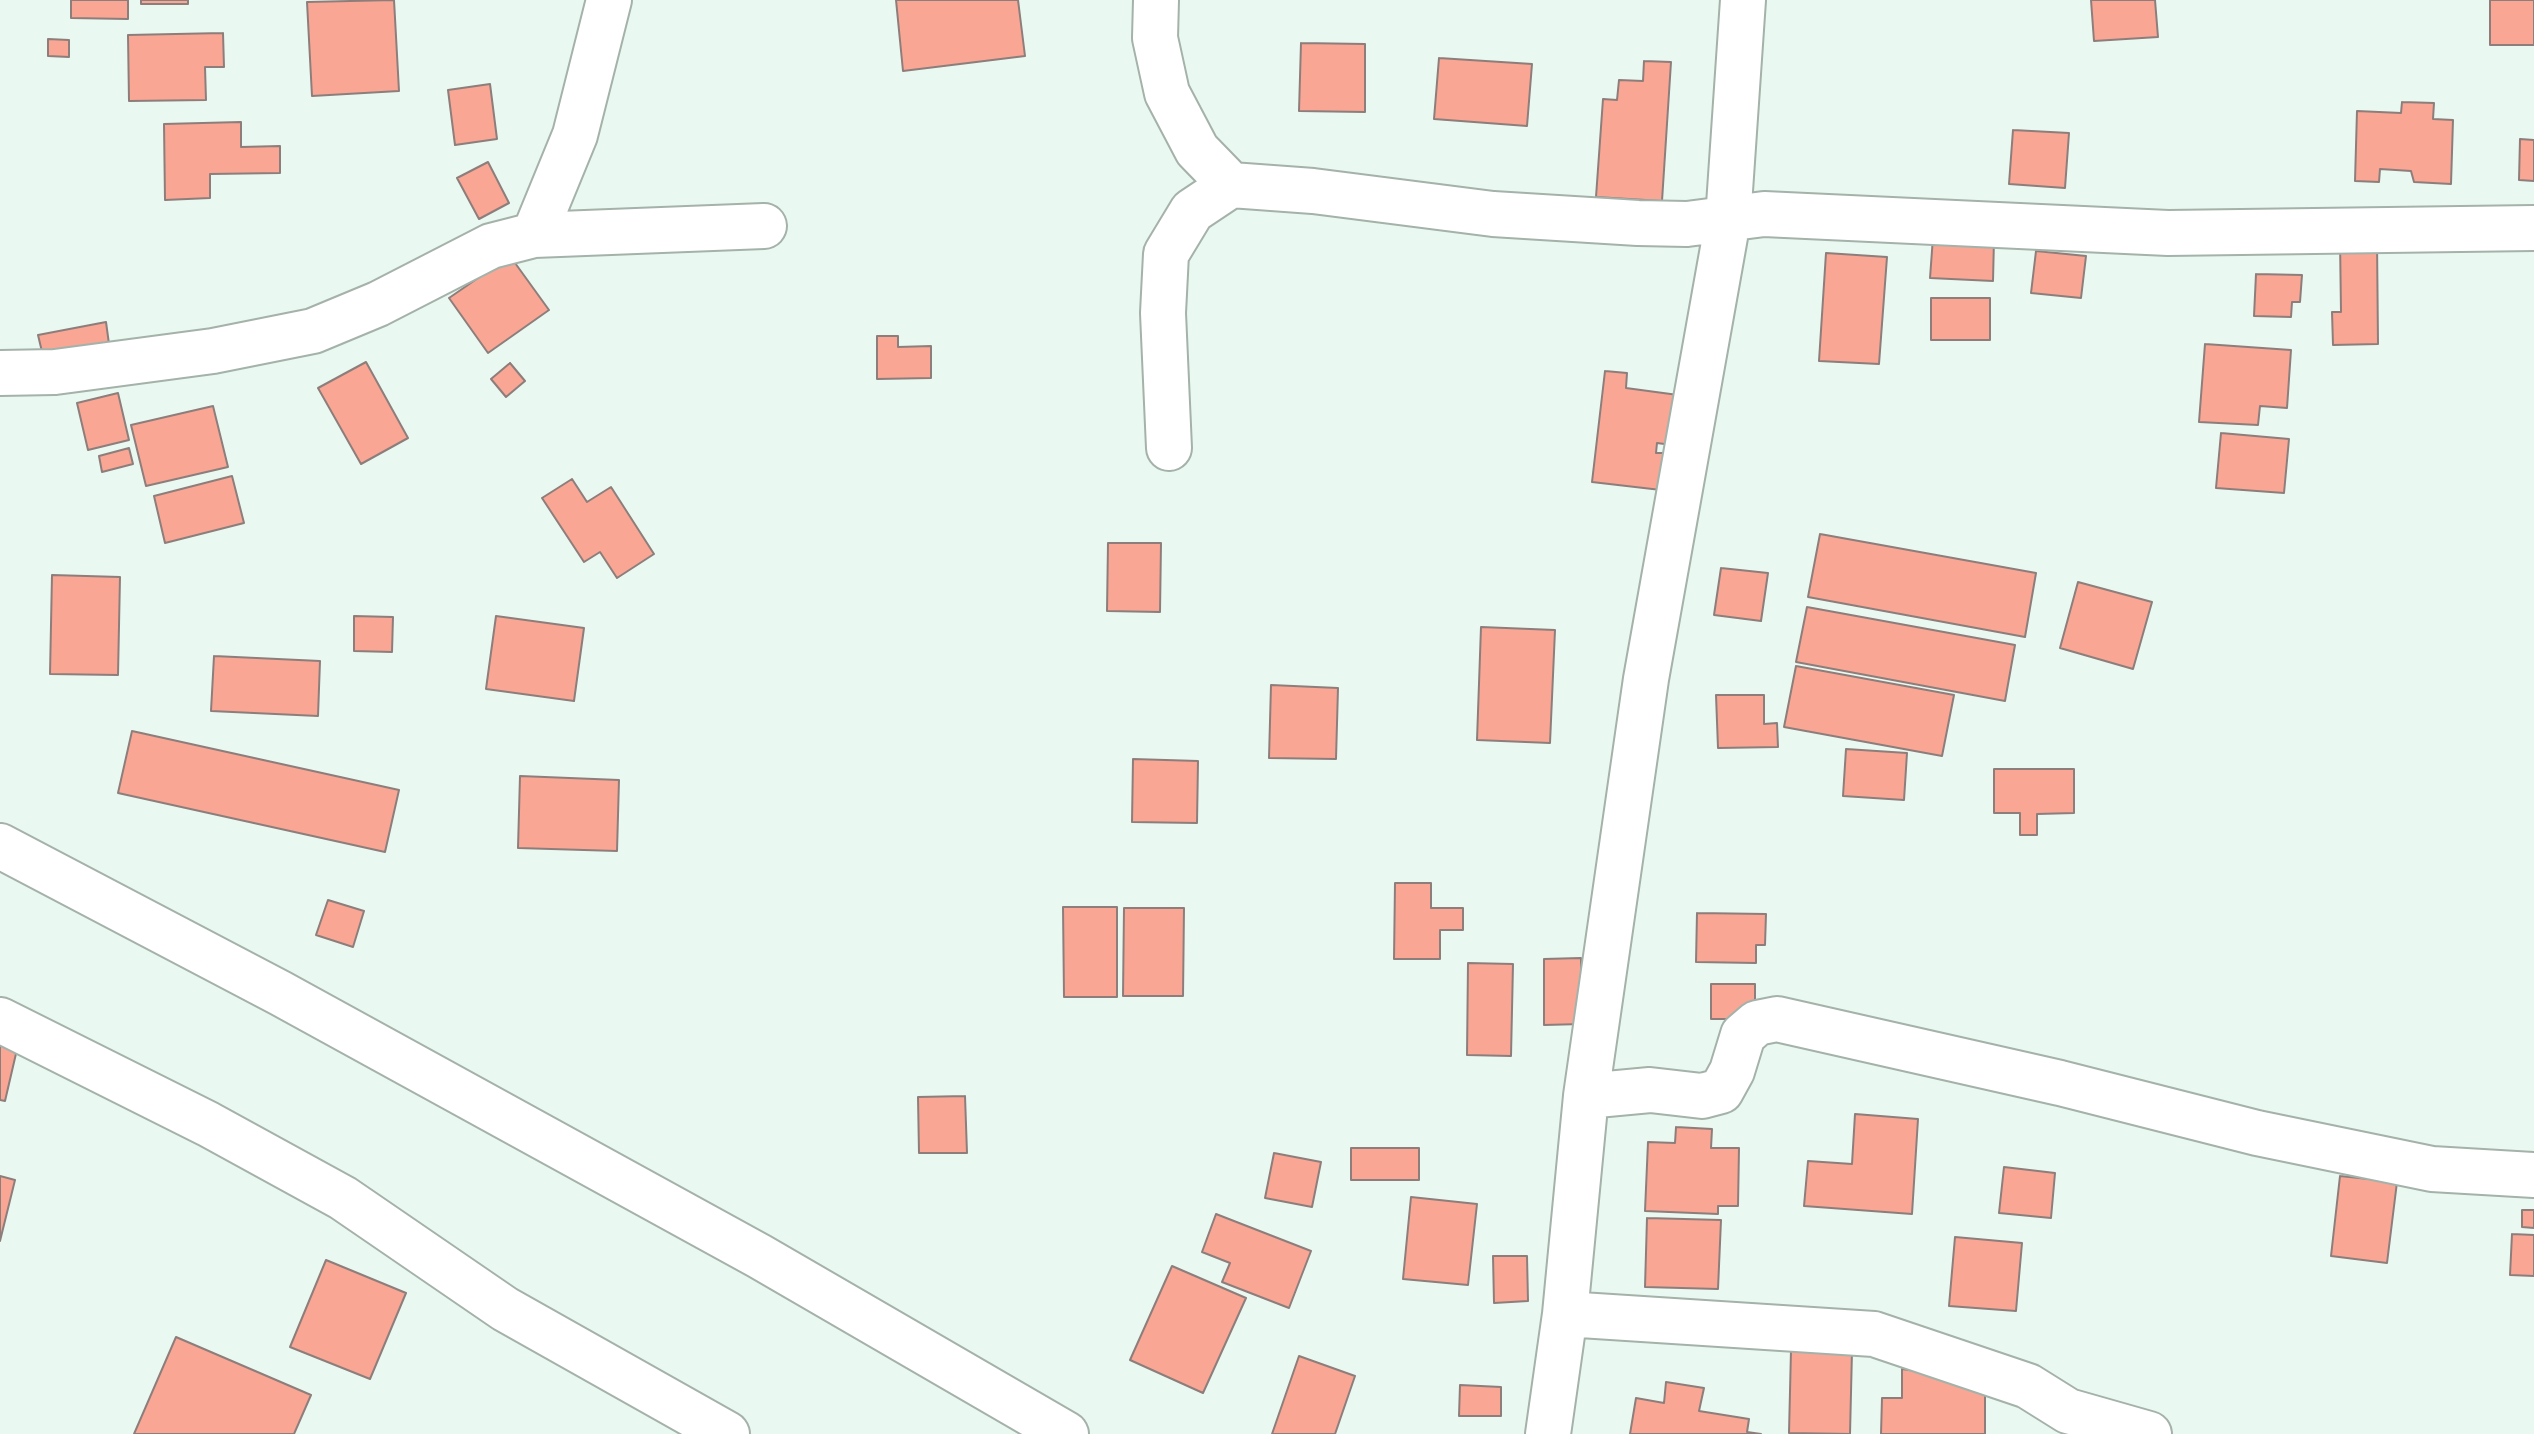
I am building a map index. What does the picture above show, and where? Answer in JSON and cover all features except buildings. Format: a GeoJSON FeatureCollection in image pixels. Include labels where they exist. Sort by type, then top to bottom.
{"type":"FeatureCollection","features":[{"type":"Feature","properties":{"kind":"street"},"geometry":{"type":"LineString","coordinates":[[534,235],[575,135],[609,0]]}},
{"type":"Feature","properties":{"kind":"street"},"geometry":{"type":"LineString","coordinates":[[1156,0],[1155,38],[1167,93],[1197,150],[1231,185]]}},
{"type":"Feature","properties":{"kind":"street"},"geometry":{"type":"LineString","coordinates":[[1548,1434],[1565,1314],[1586,1096],[1646,679],[1728,220],[1743,0]]}},
{"type":"Feature","properties":{"kind":"street"},"geometry":{"type":"LineString","coordinates":[[1169,448],[1163,313],[1166,254],[1192,211],[1231,185],[1313,191],[1493,214],[1638,223],[1728,220],[1764,214],[2168,233],[2534,228]]}},
{"type":"Feature","properties":{"kind":"street"},"geometry":{"type":"LineString","coordinates":[[0,373],[55,372],[213,351],[313,331],[378,304],[491,246],[534,235],[764,226]]}},
{"type":"Feature","properties":{"kind":"street"},"geometry":{"type":"LineString","coordinates":[[0,846],[280,993],[759,1256],[1066,1434]]}},
{"type":"Feature","properties":{"kind":"street"},"geometry":{"type":"LineString","coordinates":[[1586,1096],[1650,1090],[1702,1096],[1721,1091],[1732,1071],[1743,1035],[1757,1023],[1777,1019],[2060,1083],[2257,1133],[2432,1169],[2534,1175]]}},
{"type":"Feature","properties":{"kind":"street"},"geometry":{"type":"LineString","coordinates":[[0,1020],[208,1124],[343,1198],[505,1309],[727,1434]]}},
{"type":"Feature","properties":{"kind":"street"},"geometry":{"type":"LineString","coordinates":[[1565,1314],[1874,1334],[2028,1386],[2067,1423],[2149,1434]]}}]}
